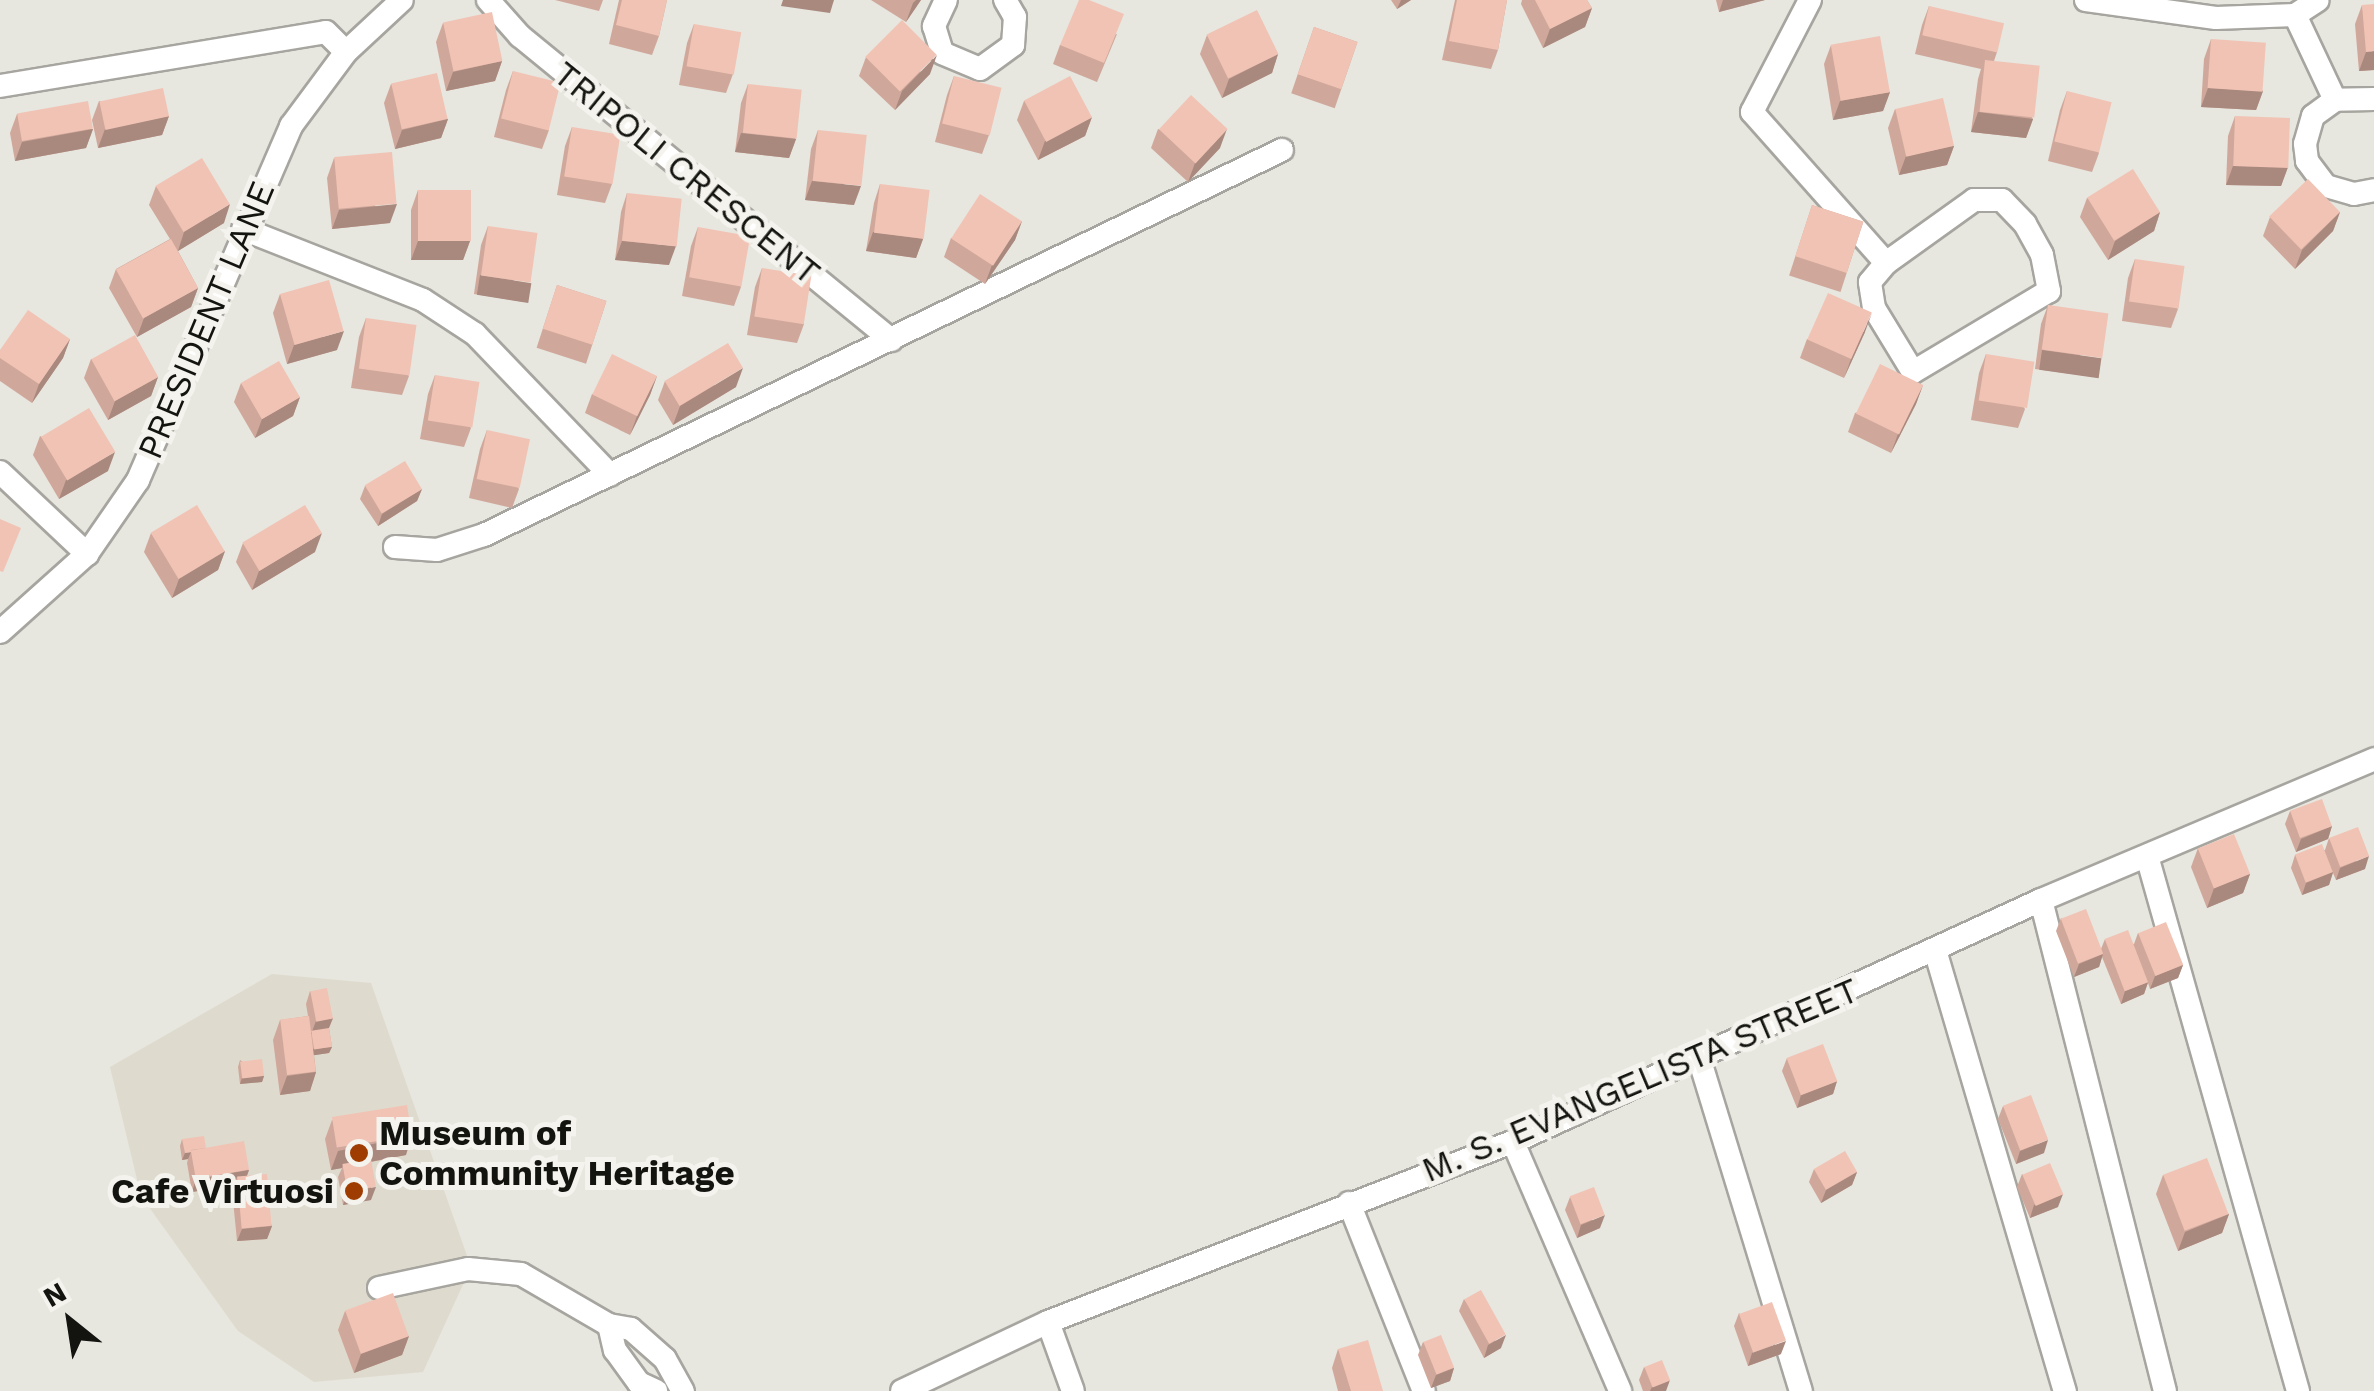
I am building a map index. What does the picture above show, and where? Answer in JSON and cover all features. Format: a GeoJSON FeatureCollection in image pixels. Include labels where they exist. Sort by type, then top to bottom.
{"type":"FeatureCollection","features":[{"type":"Feature","properties":{"kind":"street","name":"PRESIDENT LANE"},"geometry":{"type":"LineString","coordinates":[[0,632],[88,554],[138,480],[243,229],[292,126],[346,52],[402,0]]}},
{"type":"Feature","properties":{"kind":"street","name":"TRIPOLI CRESCENT"},"geometry":{"type":"LineString","coordinates":[[488,0],[520,36],[891,340]]}},
{"type":"Feature","properties":{"kind":"street"},"geometry":{"type":"LineString","coordinates":[[946,0],[934,26],[942,53],[952,63],[980,69],[1013,45],[1015,17],[1005,0]]}},
{"type":"Feature","properties":{"kind":"street"},"geometry":{"type":"LineString","coordinates":[[1810,0],[1752,112],[1886,263]]}},
{"type":"Feature","properties":{"kind":"street"},"geometry":{"type":"LineString","coordinates":[[2086,0],[2216,18],[2296,15],[2318,0]]}},
{"type":"Feature","properties":{"kind":"street"},"geometry":{"type":"LineString","coordinates":[[2296,15],[2335,100]]}},
{"type":"Feature","properties":{"kind":"street"},"geometry":{"type":"LineString","coordinates":[[0,86],[326,32],[346,52]]}},
{"type":"Feature","properties":{"kind":"street"},"geometry":{"type":"LineString","coordinates":[[2374,99],[2335,100],[2313,116],[2304,144],[2308,161],[2337,191],[2374,190]]}},
{"type":"Feature","properties":{"kind":"street"},"geometry":{"type":"LineString","coordinates":[[395,547],[437,550],[484,535],[1282,150]]}},
{"type":"Feature","properties":{"kind":"street"},"geometry":{"type":"LineString","coordinates":[[1974,200],[2002,200],[2042,255],[2048,290],[1914,372],[1874,308],[1870,282],[1886,263],[1974,200]]}},
{"type":"Feature","properties":{"kind":"street"},"geometry":{"type":"LineString","coordinates":[[243,229],[423,300],[476,334],[610,475]]}},
{"type":"Feature","properties":{"kind":"street"},"geometry":{"type":"LineString","coordinates":[[0,472],[88,554]]}},
{"type":"Feature","properties":{"kind":"street","name":"M. S. EVANGELISTA STREET"},"geometry":{"type":"LineString","coordinates":[[902,1391],[1048,1322],[1513,1142],[1700,1061],[2042,900],[2374,759]]}},
{"type":"Feature","properties":{"kind":"street"},"geometry":{"type":"LineString","coordinates":[[2147,856],[2298,1391]]}},
{"type":"Feature","properties":{"kind":"street"},"geometry":{"type":"LineString","coordinates":[[2042,900],[2164,1391]]}},
{"type":"Feature","properties":{"kind":"street"},"geometry":{"type":"LineString","coordinates":[[1935,950],[2066,1391]]}},
{"type":"Feature","properties":{"kind":"street"},"geometry":{"type":"LineString","coordinates":[[1700,1061],[1800,1391]]}},
{"type":"Feature","properties":{"kind":"street"},"geometry":{"type":"LineString","coordinates":[[1513,1142],[1620,1391]]}},
{"type":"Feature","properties":{"kind":"street"},"geometry":{"type":"LineString","coordinates":[[1349,1204],[1424,1391]]}},
{"type":"Feature","properties":{"kind":"street"},"geometry":{"type":"LineString","coordinates":[[378,1288],[468,1270],[521,1274],[609,1325],[631,1329],[680,1379],[683,1391]]}},
{"type":"Feature","properties":{"kind":"street"},"geometry":{"type":"LineString","coordinates":[[1048,1322],[1072,1391]]}},
{"type":"Feature","properties":{"kind":"street"},"geometry":{"type":"LineString","coordinates":[[609,1325],[615,1350],[640,1383],[656,1391]]}},
{"type":"Feature","properties":{"kind":"shaded area"},"geometry":{"type":"Polygon","coordinates":[[[272,974],[371,983],[471,1267],[423,1372],[314,1382],[238,1331],[141,1196],[110,1067],[272,974]]]}},
{"type":"Feature","properties":{"kind":"building"},"geometry":{"type":"Polygon","coordinates":[[[622,0],[667,0],[659,36],[616,25],[622,0]]]}},
{"type":"Feature","properties":{"kind":"building"},"geometry":{"type":"Polygon","coordinates":[[[1079,0],[1124,14],[1104,63],[1060,45],[1079,0]]]}},
{"type":"Feature","properties":{"kind":"building"},"geometry":{"type":"Polygon","coordinates":[[[1457,0],[1507,0],[1498,50],[1449,41],[1457,0]]]}},
{"type":"Feature","properties":{"kind":"building"},"geometry":{"type":"Polygon","coordinates":[[[1535,0],[1587,0],[1592,8],[1550,29],[1535,0]]]}},
{"type":"Feature","properties":{"kind":"building"},"geometry":{"type":"Polygon","coordinates":[[[2374,4],[2374,51],[2366,52],[2362,5],[2374,4]]]}},
{"type":"Feature","properties":{"kind":"building"},"geometry":{"type":"Polygon","coordinates":[[[1929,6],[2004,23],[1997,53],[1922,35],[1929,6]]]}},
{"type":"Feature","properties":{"kind":"building"},"geometry":{"type":"Polygon","coordinates":[[[1257,10],[1278,54],[1228,79],[1207,35],[1257,10]]]}},
{"type":"Feature","properties":{"kind":"building"},"geometry":{"type":"Polygon","coordinates":[[[492,12],[502,61],[453,71],[443,22],[492,12]]]}},
{"type":"Feature","properties":{"kind":"building"},"geometry":{"type":"Polygon","coordinates":[[[902,20],[937,55],[900,91],[865,57],[902,20]]]}},
{"type":"Feature","properties":{"kind":"building"},"geometry":{"type":"Polygon","coordinates":[[[694,24],[741,32],[734,75],[687,66],[694,24]]]}},
{"type":"Feature","properties":{"kind":"building"},"geometry":{"type":"Polygon","coordinates":[[[1314,27],[1357,42],[1341,89],[1298,74],[1314,27]]]}},
{"type":"Feature","properties":{"kind":"building"},"geometry":{"type":"Polygon","coordinates":[[[1880,36],[1890,92],[1841,101],[1831,45],[1880,36]]]}},
{"type":"Feature","properties":{"kind":"building"},"geometry":{"type":"Polygon","coordinates":[[[2211,39],[2266,43],[2262,92],[2208,88],[2211,39]]]}},
{"type":"Feature","properties":{"kind":"building"},"geometry":{"type":"Polygon","coordinates":[[[1985,60],[2040,66],[2034,117],[1980,112],[1985,60]]]}},
{"type":"Feature","properties":{"kind":"building"},"geometry":{"type":"Polygon","coordinates":[[[513,71],[561,83],[549,130],[501,119],[513,71]]]}},
{"type":"Feature","properties":{"kind":"building"},"geometry":{"type":"Polygon","coordinates":[[[437,73],[448,119],[402,129],[391,84],[437,73]]]}},
{"type":"Feature","properties":{"kind":"building"},"geometry":{"type":"Polygon","coordinates":[[[954,76],[1002,88],[990,135],[942,124],[954,76]]]}},
{"type":"Feature","properties":{"kind":"building"},"geometry":{"type":"Polygon","coordinates":[[[1070,76],[1092,117],[1046,142],[1024,100],[1070,76]]]}},
{"type":"Feature","properties":{"kind":"building"},"geometry":{"type":"Polygon","coordinates":[[[748,84],[802,90],[797,138],[743,133],[748,84]]]}},
{"type":"Feature","properties":{"kind":"building"},"geometry":{"type":"Polygon","coordinates":[[[163,88],[169,116],[105,130],[99,102],[163,88]]]}},
{"type":"Feature","properties":{"kind":"building"},"geometry":{"type":"Polygon","coordinates":[[[2067,91],[2112,102],[2099,153],[2054,141],[2067,91]]]}},
{"type":"Feature","properties":{"kind":"building"},"geometry":{"type":"Polygon","coordinates":[[[1191,95],[1228,129],[1196,163],[1159,129],[1191,95]]]}},
{"type":"Feature","properties":{"kind":"building"},"geometry":{"type":"Polygon","coordinates":[[[1943,98],[1954,146],[1906,157],[1895,109],[1943,98]]]}},
{"type":"Feature","properties":{"kind":"building"},"geometry":{"type":"Polygon","coordinates":[[[88,101],[93,129],[22,141],[17,114],[88,101]]]}},
{"type":"Feature","properties":{"kind":"building"},"geometry":{"type":"Polygon","coordinates":[[[2235,116],[2290,118],[2288,168],[2233,166],[2235,116]]]}},
{"type":"Feature","properties":{"kind":"building"},"geometry":{"type":"Polygon","coordinates":[[[572,127],[620,135],[613,184],[564,176],[572,127]]]}},
{"type":"Feature","properties":{"kind":"building"},"geometry":{"type":"Polygon","coordinates":[[[818,130],[867,135],[861,186],[813,181],[818,130]]]}},
{"type":"Feature","properties":{"kind":"building"},"geometry":{"type":"Polygon","coordinates":[[[392,152],[397,204],[339,209],[334,157],[392,152]]]}},
{"type":"Feature","properties":{"kind":"building"},"geometry":{"type":"Polygon","coordinates":[[[202,158],[230,204],[184,232],[156,186],[202,158]]]}},
{"type":"Feature","properties":{"kind":"building"},"geometry":{"type":"Polygon","coordinates":[[[2133,169],[2160,212],[2114,241],[2087,198],[2133,169]]]}},
{"type":"Feature","properties":{"kind":"building"},"geometry":{"type":"Polygon","coordinates":[[[2308,179],[2340,212],[2301,250],[2269,217],[2308,179]]]}},
{"type":"Feature","properties":{"kind":"building"},"geometry":{"type":"Polygon","coordinates":[[[880,184],[930,190],[924,239],[874,233],[880,184]]]}},
{"type":"Feature","properties":{"kind":"building"},"geometry":{"type":"Polygon","coordinates":[[[418,190],[471,190],[471,241],[418,241],[418,190]]]}},
{"type":"Feature","properties":{"kind":"building"},"geometry":{"type":"Polygon","coordinates":[[[627,193],[682,199],[677,246],[622,241],[627,193]]]}},
{"type":"Feature","properties":{"kind":"building"},"geometry":{"type":"Polygon","coordinates":[[[980,194],[1022,221],[993,266],[951,238],[980,194]]]}},
{"type":"Feature","properties":{"kind":"building"},"geometry":{"type":"Polygon","coordinates":[[[1812,205],[1863,222],[1847,273],[1795,256],[1812,205]]]}},
{"type":"Feature","properties":{"kind":"building"},"geometry":{"type":"Polygon","coordinates":[[[488,226],[538,233],[531,282],[481,276],[488,226]]]}},
{"type":"Feature","properties":{"kind":"building"},"geometry":{"type":"Polygon","coordinates":[[[698,227],[750,236],[741,286],[689,277],[698,227]]]}},
{"type":"Feature","properties":{"kind":"building"},"geometry":{"type":"Polygon","coordinates":[[[171,239],[198,288],[143,319],[116,270],[171,239]]]}},
{"type":"Feature","properties":{"kind":"building"},"geometry":{"type":"Polygon","coordinates":[[[2135,259],[2185,266],[2179,309],[2129,302],[2135,259]]]}},
{"type":"Feature","properties":{"kind":"building"},"geometry":{"type":"Polygon","coordinates":[[[762,268],[811,276],[804,324],[754,316],[762,268]]]}},
{"type":"Feature","properties":{"kind":"building"},"geometry":{"type":"Polygon","coordinates":[[[329,280],[344,331],[295,345],[280,294],[329,280]]]}},
{"type":"Feature","properties":{"kind":"building"},"geometry":{"type":"Polygon","coordinates":[[[557,285],[606,301],[592,345],[543,329],[557,285]]]}},
{"type":"Feature","properties":{"kind":"building"},"geometry":{"type":"Polygon","coordinates":[[[1828,293],[1872,313],[1851,359],[1807,340],[1828,293]]]}},
{"type":"Feature","properties":{"kind":"building"},"geometry":{"type":"Polygon","coordinates":[[[2048,305],[2108,313],[2102,358],[2042,350],[2048,305]]]}},
{"type":"Feature","properties":{"kind":"building"},"geometry":{"type":"Polygon","coordinates":[[[28,310],[70,339],[39,384],[0,358],[0,350],[28,310]]]}},
{"type":"Feature","properties":{"kind":"building"},"geometry":{"type":"Polygon","coordinates":[[[366,318],[417,325],[409,376],[359,369],[366,318]]]}},
{"type":"Feature","properties":{"kind":"building"},"geometry":{"type":"Polygon","coordinates":[[[135,335],[158,377],[115,401],[91,359],[135,335]]]}},
{"type":"Feature","properties":{"kind":"building"},"geometry":{"type":"Polygon","coordinates":[[[728,343],[743,368],[680,406],[665,381],[728,343]]]}},
{"type":"Feature","properties":{"kind":"building"},"geometry":{"type":"Polygon","coordinates":[[[612,354],[657,376],[637,416],[592,394],[612,354]]]}},
{"type":"Feature","properties":{"kind":"building"},"geometry":{"type":"Polygon","coordinates":[[[1986,354],[2034,362],[2027,408],[1979,400],[1986,354]]]}},
{"type":"Feature","properties":{"kind":"building"},"geometry":{"type":"Polygon","coordinates":[[[279,361],[300,397],[262,419],[241,383],[279,361]]]}},
{"type":"Feature","properties":{"kind":"building"},"geometry":{"type":"Polygon","coordinates":[[[1880,364],[1923,385],[1899,434],[1856,413],[1880,364]]]}},
{"type":"Feature","properties":{"kind":"building"},"geometry":{"type":"Polygon","coordinates":[[[435,375],[479,382],[472,427],[428,420],[435,375]]]}},
{"type":"Feature","properties":{"kind":"building"},"geometry":{"type":"Polygon","coordinates":[[[89,408],[115,452],[67,481],[41,437],[89,408]]]}},
{"type":"Feature","properties":{"kind":"building"},"geometry":{"type":"Polygon","coordinates":[[[487,430],[530,439],[520,488],[477,479],[487,430]]]}},
{"type":"Feature","properties":{"kind":"building"},"geometry":{"type":"Polygon","coordinates":[[[405,461],[422,489],[382,513],[365,485],[405,461]]]}},
{"type":"Feature","properties":{"kind":"building"},"geometry":{"type":"Polygon","coordinates":[[[197,505],[225,551],[179,579],[151,533],[197,505]]]}},
{"type":"Feature","properties":{"kind":"building"},"geometry":{"type":"Polygon","coordinates":[[[305,505],[322,533],[259,571],[242,543],[305,505]]]}},
{"type":"Feature","properties":{"kind":"building"},"geometry":{"type":"Polygon","coordinates":[[[0,519],[21,528],[3,572],[0,571],[0,519]]]}},
{"type":"Feature","properties":{"kind":"building"},"geometry":{"type":"Polygon","coordinates":[[[2322,799],[2332,826],[2300,838],[2290,811],[2322,799]]]}},
{"type":"Feature","properties":{"kind":"building"},"geometry":{"type":"Polygon","coordinates":[[[2358,827],[2369,856],[2340,867],[2329,838],[2358,827]]]}},
{"type":"Feature","properties":{"kind":"building"},"geometry":{"type":"Polygon","coordinates":[[[2234,834],[2250,874],[2214,888],[2198,849],[2234,834]]]}},
{"type":"Feature","properties":{"kind":"building"},"geometry":{"type":"Polygon","coordinates":[[[2322,844],[2333,872],[2306,882],[2295,854],[2322,844]]]}},
{"type":"Feature","properties":{"kind":"building"},"geometry":{"type":"Polygon","coordinates":[[[2086,909],[2103,954],[2078,963],[2061,919],[2086,909]]]}},
{"type":"Feature","properties":{"kind":"building"},"geometry":{"type":"Polygon","coordinates":[[[2166,922],[2183,965],[2155,976],[2138,933],[2166,922]]]}},
{"type":"Feature","properties":{"kind":"building"},"geometry":{"type":"Polygon","coordinates":[[[2128,930],[2148,982],[2125,991],[2105,939],[2128,930]]]}},
{"type":"Feature","properties":{"kind":"building"},"geometry":{"type":"Polygon","coordinates":[[[327,988],[333,1018],[316,1022],[310,991],[327,988]]]}},
{"type":"Feature","properties":{"kind":"building"},"geometry":{"type":"Polygon","coordinates":[[[309,1016],[316,1072],[287,1075],[280,1020],[309,1016]]]}},
{"type":"Feature","properties":{"kind":"building"},"geometry":{"type":"Polygon","coordinates":[[[329,1028],[332,1047],[314,1050],[311,1031],[329,1028]]]}},
{"type":"Feature","properties":{"kind":"building"},"geometry":{"type":"Polygon","coordinates":[[[1823,1044],[1837,1081],[1801,1095],[1787,1058],[1823,1044]]]}},
{"type":"Feature","properties":{"kind":"building"},"geometry":{"type":"Polygon","coordinates":[[[262,1059],[264,1076],[242,1079],[240,1062],[262,1059]]]}},
{"type":"Feature","properties":{"kind":"building"},"geometry":{"type":"Polygon","coordinates":[[[2031,1095],[2048,1140],[2020,1151],[2003,1106],[2031,1095]]]}},
{"type":"Feature","properties":{"kind":"building"},"geometry":{"type":"Polygon","coordinates":[[[407,1105],[412,1136],[337,1148],[332,1117],[407,1105]]]}},
{"type":"Feature","properties":{"kind":"building"},"geometry":{"type":"Polygon","coordinates":[[[204,1136],[206,1148],[185,1153],[182,1139],[204,1136]]]}},
{"type":"Feature","properties":{"kind":"building"},"geometry":{"type":"Polygon","coordinates":[[[244,1141],[249,1170],[196,1179],[191,1150],[244,1141]]]}},
{"type":"Feature","properties":{"kind":"building"},"geometry":{"type":"Polygon","coordinates":[[[1845,1151],[1857,1172],[1826,1190],[1814,1169],[1845,1151]]]}},
{"type":"Feature","properties":{"kind":"building"},"geometry":{"type":"Polygon","coordinates":[[[2207,1158],[2229,1214],[2185,1231],[2163,1175],[2207,1158]]]}},
{"type":"Feature","properties":{"kind":"building"},"geometry":{"type":"Polygon","coordinates":[[[371,1159],[376,1187],[347,1192],[342,1164],[371,1159]]]}},
{"type":"Feature","properties":{"kind":"building"},"geometry":{"type":"Polygon","coordinates":[[[2050,1163],[2063,1194],[2036,1206],[2022,1175],[2050,1163]]]}},
{"type":"Feature","properties":{"kind":"building"},"geometry":{"type":"Polygon","coordinates":[[[267,1174],[272,1226],[242,1228],[237,1177],[267,1174]]]}},
{"type":"Feature","properties":{"kind":"building"},"geometry":{"type":"Polygon","coordinates":[[[1594,1187],[1605,1215],[1580,1224],[1570,1196],[1594,1187]]]}},
{"type":"Feature","properties":{"kind":"building"},"geometry":{"type":"Polygon","coordinates":[[[1481,1290],[1506,1335],[1489,1344],[1464,1299],[1481,1290]]]}},
{"type":"Feature","properties":{"kind":"building"},"geometry":{"type":"Polygon","coordinates":[[[393,1293],[409,1336],[361,1354],[345,1310],[393,1293]]]}},
{"type":"Feature","properties":{"kind":"building"},"geometry":{"type":"Polygon","coordinates":[[[1772,1302],[1786,1341],[1753,1352],[1739,1314],[1772,1302]]]}},
{"type":"Feature","properties":{"kind":"building"},"geometry":{"type":"Polygon","coordinates":[[[1441,1335],[1454,1367],[1436,1375],[1423,1342],[1441,1335]]]}},
{"type":"Feature","properties":{"kind":"building"},"geometry":{"type":"Polygon","coordinates":[[[1368,1340],[1383,1391],[1351,1391],[1338,1349],[1368,1340]]]}},
{"type":"Feature","properties":{"kind":"building"},"geometry":{"type":"Polygon","coordinates":[[[1662,1360],[1670,1380],[1653,1388],[1644,1367],[1662,1360]]]}},
{"type":"Feature","properties":{"kind":"place","name":"Museum of Community Heritage"},"geometry":{"type":"Point","coordinates":[359,1153]}},
{"type":"Feature","properties":{"kind":"place","name":"Cafe Virtuosi"},"geometry":{"type":"Point","coordinates":[354,1191]}}]}
